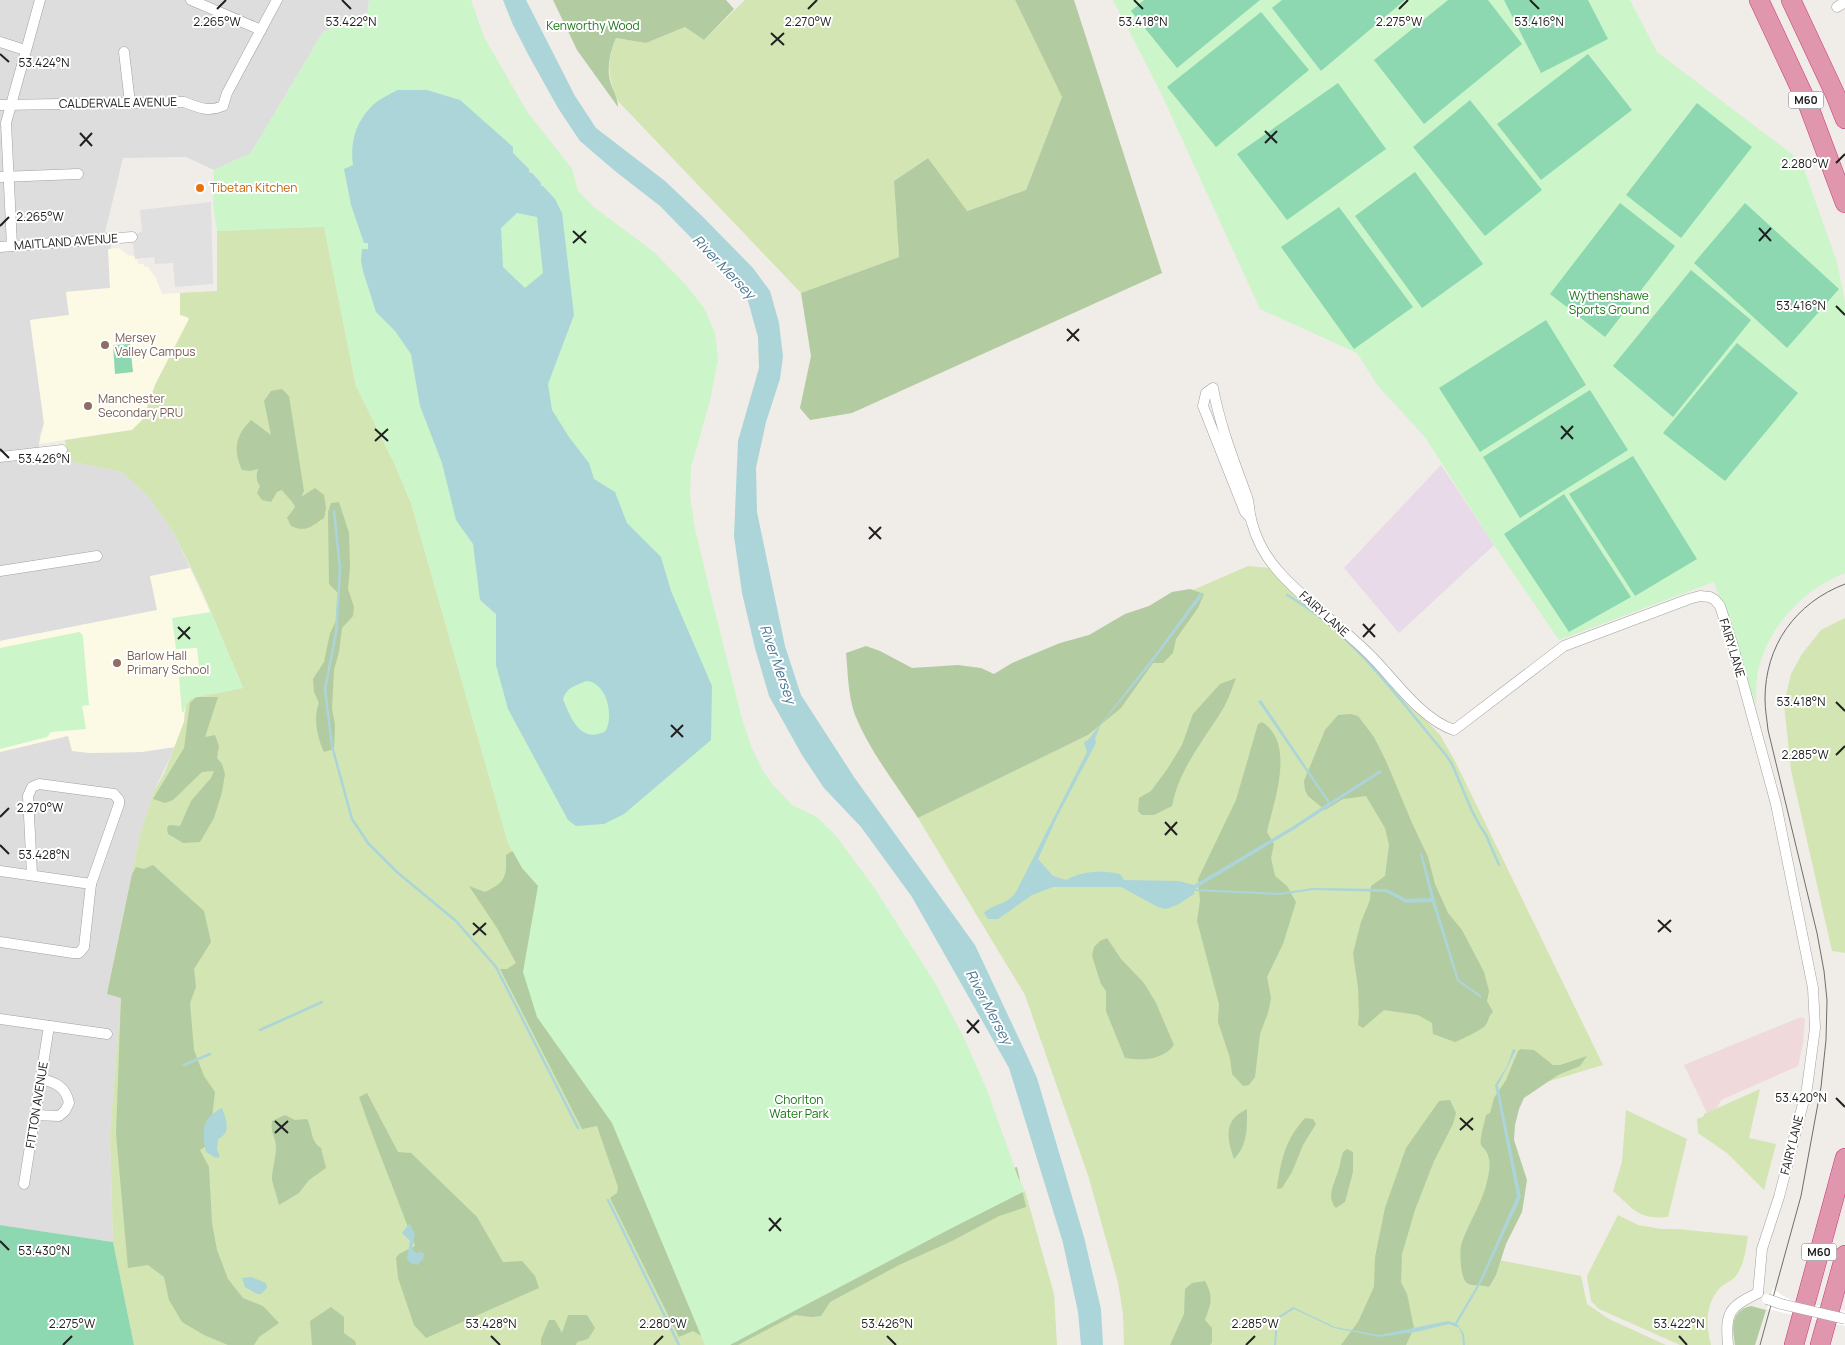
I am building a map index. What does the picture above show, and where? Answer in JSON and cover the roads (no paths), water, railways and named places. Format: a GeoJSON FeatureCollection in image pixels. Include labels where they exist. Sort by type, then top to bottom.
{"type":"FeatureCollection","features":[{"type":"Feature","properties":{"kind":"highway","name":"M60"},"geometry":{"type":"LineString","coordinates":[[1760,0],[1809,107],[1845,204]]}},
{"type":"Feature","properties":{"kind":"highway","name":"M60"},"geometry":{"type":"LineString","coordinates":[[1791,0],[1845,119]]}},
{"type":"Feature","properties":{"kind":"highway","name":"M60"},"geometry":{"type":"LineString","coordinates":[[1794,1345],[1845,1158]]}},
{"type":"Feature","properties":{"kind":"highway","name":"M60"},"geometry":{"type":"LineString","coordinates":[[1820,1345],[1845,1255]]}},
{"type":"Feature","properties":{"kind":"street"},"geometry":{"type":"LineString","coordinates":[[12,246],[5,177],[6,123],[40,0]]}},
{"type":"Feature","properties":{"kind":"street"},"geometry":{"type":"LineString","coordinates":[[191,0],[260,30]]}},
{"type":"Feature","properties":{"kind":"street","name":"CALDERVALE AVENUE"},"geometry":{"type":"LineString","coordinates":[[0,105],[184,102],[202,109],[214,110],[224,106],[227,93],[277,0]]}},
{"type":"Feature","properties":{"kind":"street"},"geometry":{"type":"LineString","coordinates":[[0,42],[26,50]]}},
{"type":"Feature","properties":{"kind":"street"},"geometry":{"type":"LineString","coordinates":[[124,52],[130,103]]}},
{"type":"Feature","properties":{"kind":"street"},"geometry":{"type":"LineString","coordinates":[[5,177],[78,174]]}},
{"type":"Feature","properties":{"kind":"street","name":"MAITLAND AVENUE"},"geometry":{"type":"LineString","coordinates":[[0,247],[132,237]]}},
{"type":"Feature","properties":{"kind":"street","name":"FAIRY LANE"},"geometry":{"type":"LineString","coordinates":[[1213,388],[1224,433],[1249,505],[1250,518],[1261,544],[1279,572],[1370,654],[1410,699],[1444,726],[1454,730],[1564,646],[1700,596],[1715,600],[1720,606],[1776,804],[1814,988],[1815,1028],[1806,1088],[1779,1197],[1762,1249],[1758,1293]]}},
{"type":"Feature","properties":{"kind":"street"},"geometry":{"type":"LineString","coordinates":[[0,457],[62,450]]}},
{"type":"Feature","properties":{"kind":"street"},"geometry":{"type":"LineString","coordinates":[[0,571],[97,556]]}},
{"type":"Feature","properties":{"kind":"street"},"geometry":{"type":"LineString","coordinates":[[0,942],[73,953],[79,953],[84,947],[91,884],[119,804],[119,800],[114,794],[39,784],[32,787],[28,796],[32,874]]}},
{"type":"Feature","properties":{"kind":"street"},"geometry":{"type":"LineString","coordinates":[[0,871],[32,874],[91,884]]}},
{"type":"Feature","properties":{"kind":"street"},"geometry":{"type":"LineString","coordinates":[[0,1019],[107,1034]]}},
{"type":"Feature","properties":{"kind":"street","name":"FITTON AVENUE"},"geometry":{"type":"LineString","coordinates":[[24,1184],[49,1026]]}},
{"type":"Feature","properties":{"kind":"street"},"geometry":{"type":"LineString","coordinates":[[35,1115],[59,1116],[69,1103],[66,1092],[60,1086],[41,1078]]}},
{"type":"Feature","properties":{"kind":"street"},"geometry":{"type":"LineString","coordinates":[[1728,1345],[1726,1323],[1737,1303],[1758,1293],[1767,1299],[1781,1304],[1845,1319]]}},
{"type":"Feature","properties":{"kind":"water","name":"River Mersey"},"geometry":{"type":"Polygon","coordinates":[[[503,0],[526,0],[575,96],[596,128],[665,181],[753,268],[770,291],[779,323],[783,356],[780,379],[766,422],[756,468],[757,512],[785,646],[801,695],[854,777],[975,945],[1029,1060],[1037,1078],[1084,1237],[1101,1309],[1103,1345],[1081,1345],[1078,1312],[1063,1243],[1009,1068],[912,897],[861,827],[824,788],[802,755],[769,696],[742,593],[734,536],[738,441],[759,368],[758,337],[746,294],[660,206],[580,141],[558,108],[529,56],[503,0]]]}},
{"type":"Feature","properties":{"kind":"water"},"geometry":{"type":"Polygon","coordinates":[[[397,90],[427,90],[460,100],[513,147],[513,153],[541,183],[541,186],[555,199],[562,213],[574,315],[548,384],[552,410],[569,437],[589,463],[594,479],[615,492],[627,523],[661,557],[671,591],[712,686],[711,740],[624,814],[604,824],[576,826],[568,820],[508,709],[496,665],[496,614],[480,600],[473,544],[456,520],[442,463],[420,406],[411,354],[395,331],[376,312],[363,271],[361,261],[362,249],[368,249],[368,243],[364,243],[351,205],[344,169],[353,165],[353,142],[361,120],[374,104],[397,90]],[[517,213],[501,228],[503,267],[525,288],[543,273],[537,217],[517,213]],[[586,681],[569,689],[563,699],[571,718],[580,729],[591,735],[598,734],[607,728],[609,721],[608,706],[599,687],[586,681]]]}},
{"type":"Feature","properties":{"kind":"water"},"geometry":{"type":"Polygon","coordinates":[[[1200,593],[1203,595],[1148,668],[1100,726],[1095,739],[1096,743],[1057,817],[1038,859],[1053,876],[1066,880],[1085,873],[1106,872],[1120,874],[1124,880],[1179,881],[1194,885],[1292,827],[1328,803],[1258,701],[1261,700],[1330,802],[1380,770],[1382,772],[1293,830],[1195,889],[1280,893],[1312,888],[1387,889],[1406,899],[1431,898],[1420,854],[1422,853],[1459,980],[1482,996],[1481,998],[1457,981],[1432,902],[1406,903],[1386,892],[1313,890],[1280,895],[1194,891],[1194,894],[1177,905],[1166,909],[1158,907],[1121,887],[1053,887],[1032,895],[998,919],[988,919],[984,913],[1008,900],[1016,892],[1087,752],[1084,742],[1088,740],[1157,652],[1200,593]]]}},
{"type":"Feature","properties":{"kind":"water"},"geometry":{"type":"Polygon","coordinates":[[[1513,1049],[1516,1050],[1498,1085],[1521,1197],[1481,1283],[1457,1324],[1464,1334],[1465,1345],[1463,1345],[1459,1328],[1449,1324],[1416,1332],[1379,1337],[1334,1328],[1294,1309],[1278,1319],[1276,1345],[1274,1345],[1276,1318],[1293,1307],[1335,1327],[1379,1335],[1448,1321],[1455,1323],[1479,1282],[1517,1196],[1495,1085],[1507,1066],[1513,1049]]]}},
{"type":"Feature","properties":{"kind":"water"},"geometry":{"type":"Polygon","coordinates":[[[222,1108],[227,1125],[225,1133],[218,1139],[217,1149],[220,1157],[216,1158],[206,1152],[204,1132],[210,1117],[222,1108]]]}},
{"type":"Feature","properties":{"kind":"water"},"geometry":{"type":"Polygon","coordinates":[[[410,1224],[415,1234],[412,1248],[416,1253],[421,1252],[424,1254],[423,1259],[417,1265],[410,1263],[407,1259],[410,1241],[402,1233],[410,1224]]]}},
{"type":"Feature","properties":{"kind":"water"},"geometry":{"type":"Polygon","coordinates":[[[251,1277],[266,1283],[267,1288],[261,1294],[257,1294],[245,1287],[242,1278],[251,1277]]]}},
{"type":"Feature","properties":{"kind":"waterway"},"geometry":{"type":"LineString","coordinates":[[334,511],[340,569],[336,633],[325,689],[332,746],[352,819],[368,843],[398,873],[456,921],[496,967],[578,1128]]}},
{"type":"Feature","properties":{"kind":"waterway"},"geometry":{"type":"LineString","coordinates":[[1287,595],[1311,610],[1354,647],[1392,689],[1446,755],[1499,865]]}},
{"type":"Feature","properties":{"kind":"waterway"},"geometry":{"type":"LineString","coordinates":[[260,1030],[322,1002]]}},
{"type":"Feature","properties":{"kind":"waterway"},"geometry":{"type":"LineString","coordinates":[[184,1065],[210,1054]]}},
{"type":"Feature","properties":{"kind":"waterway"},"geometry":{"type":"LineString","coordinates":[[608,1200],[679,1345]]}},
{"type":"Feature","properties":{"kind":"tram line"},"geometry":{"type":"LineString","coordinates":[[1760,1345],[1801,1196],[1821,1087],[1826,1040],[1827,1000],[1817,933],[1768,730],[1765,703],[1766,680],[1770,661],[1786,629],[1811,603],[1827,592],[1845,584]]}},
{"type":"Feature","properties":{"kind":"place","name":"Tibetan Kitchen"},"geometry":{"type":"Point","coordinates":[200,188]}},
{"type":"Feature","properties":{"kind":"place","name":"Mersey Valley Campus"},"geometry":{"type":"Point","coordinates":[105,345]}},
{"type":"Feature","properties":{"kind":"place","name":"Manchester Secondary PRU"},"geometry":{"type":"Point","coordinates":[88,406]}},
{"type":"Feature","properties":{"kind":"place","name":"Barlow Hall Primary School"},"geometry":{"type":"Point","coordinates":[117,663]}},
{"type":"Feature","properties":{"kind":"park label","name":"Kenworthy Wood"},"geometry":{"type":"Point","coordinates":[593,26]}},
{"type":"Feature","properties":{"kind":"park label","name":"Wythenshawe Sports Ground"},"geometry":{"type":"Point","coordinates":[1609,303]}},
{"type":"Feature","properties":{"kind":"park label","name":"Chorlton Water Park"},"geometry":{"type":"Point","coordinates":[799,1107]}}]}
